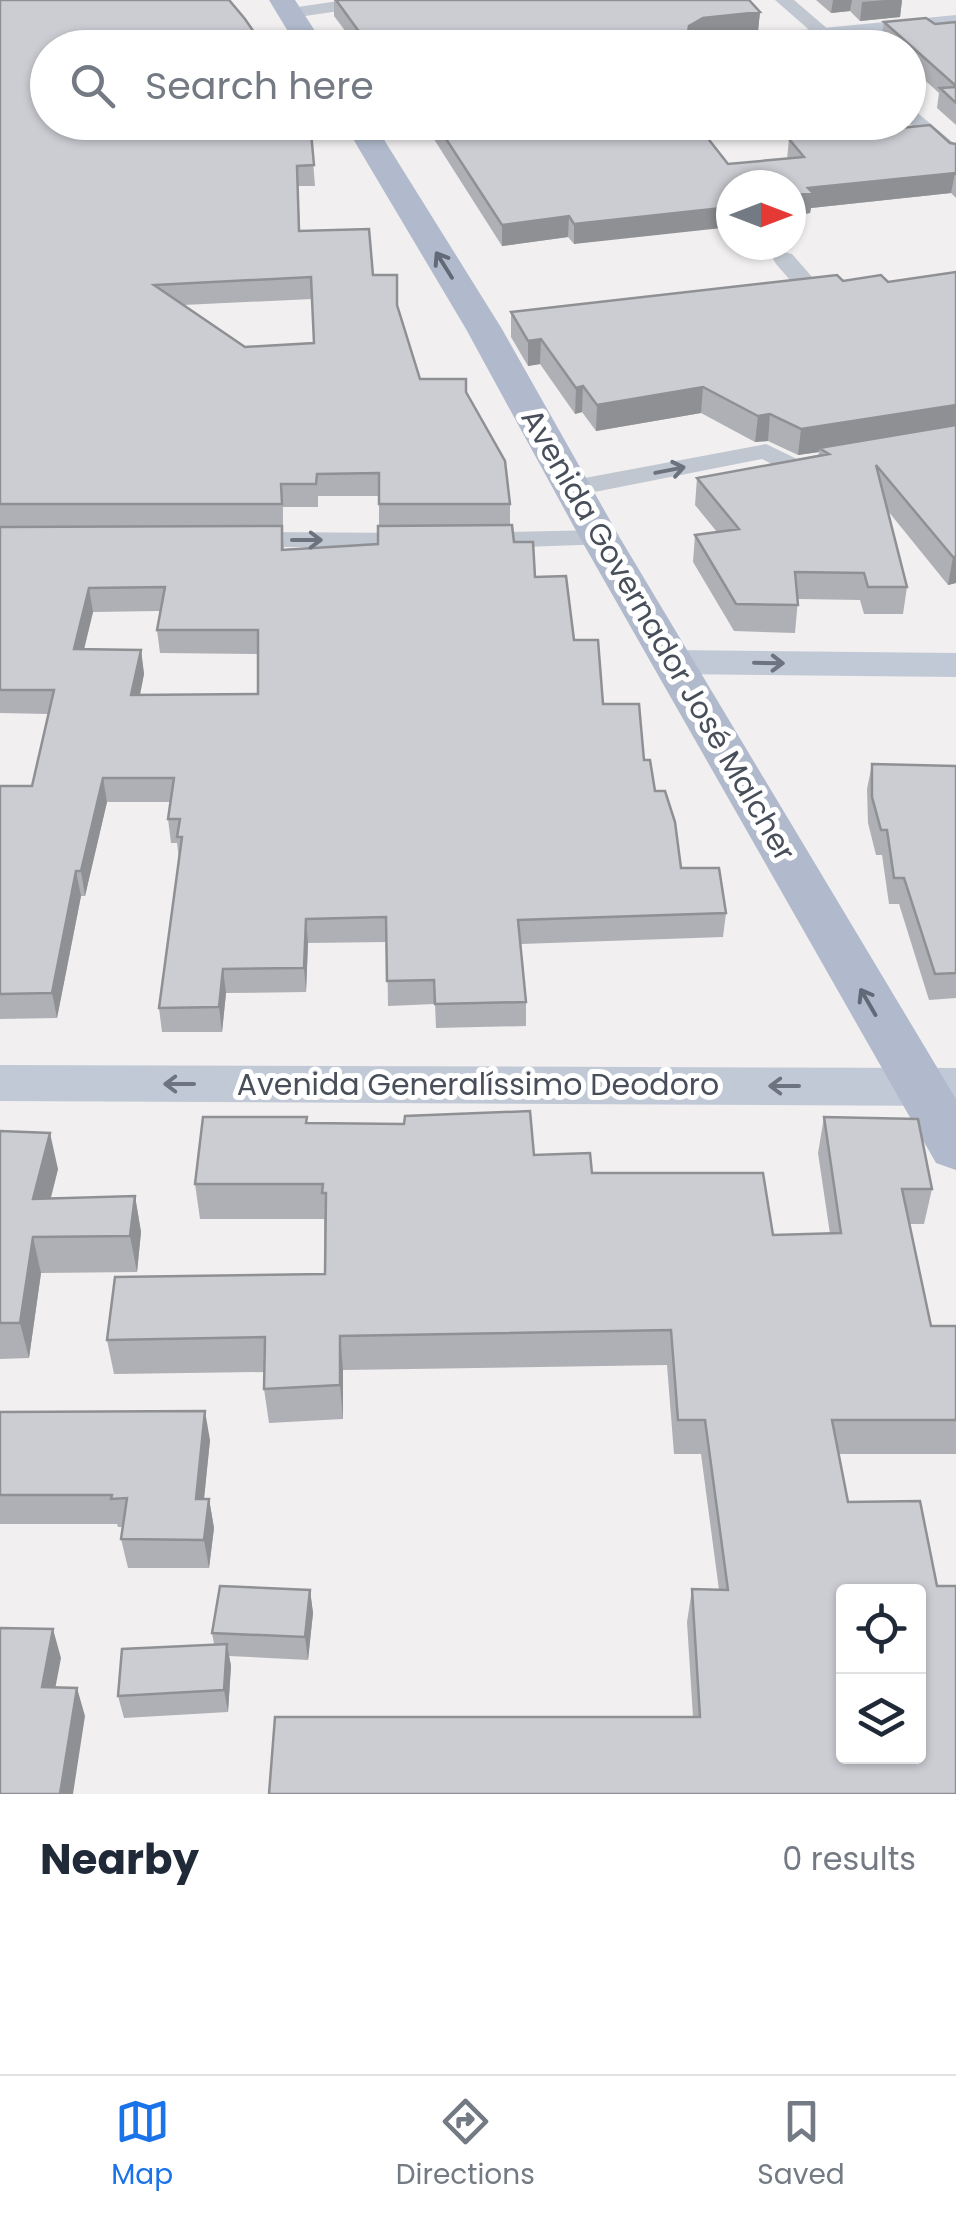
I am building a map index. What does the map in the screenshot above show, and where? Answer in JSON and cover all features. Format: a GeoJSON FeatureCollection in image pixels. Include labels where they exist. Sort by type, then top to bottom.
{"type":"FeatureCollection","features":[{"type":"Feature","properties":{"kind":"main road"},"geometry":{"type":"LineString","coordinates":[[286,6],[301,30]]}},
{"type":"Feature","properties":{"kind":"main road","name":"Avenida Governador José Malcher"},"geometry":{"type":"LineString","coordinates":[[370,140],[494,328],[600,538],[672,662],[936,1087],[956,1148]]}},
{"type":"Feature","properties":{"kind":"street"},"geometry":{"type":"LineString","coordinates":[[286,6],[380,0]]}},
{"type":"Feature","properties":{"kind":"street"},"geometry":{"type":"LineString","coordinates":[[784,0],[821,30]]}},
{"type":"Feature","properties":{"kind":"street"},"geometry":{"type":"LineString","coordinates":[[905,30],[956,22]]}},
{"type":"Feature","properties":{"kind":"street"},"geometry":{"type":"LineString","coordinates":[[926,128],[956,156]]}},
{"type":"Feature","properties":{"kind":"street"},"geometry":{"type":"LineString","coordinates":[[785,260],[812,291]]}},
{"type":"Feature","properties":{"kind":"street"},"geometry":{"type":"LineString","coordinates":[[574,488],[766,451],[793,467],[848,458]]}},
{"type":"Feature","properties":{"kind":"street"},"geometry":{"type":"LineString","coordinates":[[221,540],[600,538]]}},
{"type":"Feature","properties":{"kind":"street"},"geometry":{"type":"LineString","coordinates":[[672,662],[956,665]]}},
{"type":"Feature","properties":{"kind":"street","name":"Avenida Generalíssimo Deodoro"},"geometry":{"type":"LineString","coordinates":[[0,1084],[936,1087]]}},
{"type":"Feature","properties":{"kind":"building"},"geometry":{"type":"Polygon","coordinates":[[[0,0],[229,0],[253,30],[30,30],[30,140],[312,140],[314,165],[297,166],[299,231],[369,229],[373,275],[397,275],[397,305],[420,379],[466,379],[466,392],[505,461],[510,504],[379,504],[379,473],[317,474],[316,484],[281,484],[282,504],[0,504],[0,0]],[[311,277],[154,285],[245,347],[314,343],[311,277]]]}},
{"type":"Feature","properties":{"kind":"building"},"geometry":{"type":"Polygon","coordinates":[[[336,0],[749,0],[760,12],[703,18],[688,30],[358,30],[336,0]]]}},
{"type":"Feature","properties":{"kind":"building"},"geometry":{"type":"Polygon","coordinates":[[[926,18],[935,24],[956,22],[956,86],[926,59],[926,30],[893,30],[884,22],[926,18]]]}},
{"type":"Feature","properties":{"kind":"building"},"geometry":{"type":"Polygon","coordinates":[[[956,87],[956,103],[940,88],[956,87]]]}},
{"type":"Feature","properties":{"kind":"building"},"geometry":{"type":"Polygon","coordinates":[[[926,125],[930,125],[956,144],[956,174],[808,188],[813,193],[806,194],[806,170],[716,170],[716,209],[574,224],[569,216],[502,225],[447,140],[709,140],[728,164],[804,157],[790,140],[926,140],[926,125]]]}},
{"type":"Feature","properties":{"kind":"building"},"geometry":{"type":"Polygon","coordinates":[[[956,272],[956,405],[801,429],[770,414],[758,416],[703,387],[597,405],[583,386],[576,388],[541,339],[528,341],[511,312],[837,275],[843,281],[881,275],[888,282],[956,272]]]}},
{"type":"Feature","properties":{"kind":"building"},"geometry":{"type":"Polygon","coordinates":[[[956,425],[956,557],[876,465],[907,587],[868,587],[864,573],[795,572],[798,605],[736,604],[695,535],[739,529],[697,478],[829,454],[819,448],[956,425]]]}},
{"type":"Feature","properties":{"kind":"building"},"geometry":{"type":"Polygon","coordinates":[[[512,525],[514,542],[533,542],[535,577],[566,576],[574,640],[598,640],[603,704],[639,704],[644,760],[650,760],[655,791],[665,791],[675,822],[681,868],[719,868],[726,913],[518,920],[526,1002],[435,1004],[434,980],[387,981],[386,917],[306,919],[304,968],[223,969],[219,1007],[159,1008],[182,837],[177,837],[180,819],[168,819],[174,778],[103,778],[81,871],[76,871],[52,993],[0,994],[0,786],[32,786],[54,690],[0,690],[0,527],[282,526],[282,550],[378,544],[378,526],[512,525]],[[165,587],[89,588],[74,649],[141,650],[131,695],[258,694],[258,630],[157,630],[165,587]]]}},
{"type":"Feature","properties":{"kind":"building"},"geometry":{"type":"Polygon","coordinates":[[[872,764],[956,766],[956,973],[935,974],[904,878],[894,878],[887,830],[881,830],[872,797],[872,764]]]}},
{"type":"Feature","properties":{"kind":"building"},"geometry":{"type":"Polygon","coordinates":[[[530,1111],[534,1155],[590,1153],[592,1173],[763,1173],[773,1235],[841,1233],[824,1117],[918,1119],[932,1189],[902,1189],[931,1326],[956,1326],[956,1420],[832,1420],[848,1502],[920,1501],[937,1586],[956,1586],[956,1794],[269,1794],[275,1717],[700,1717],[692,1589],[728,1590],[705,1420],[678,1420],[671,1330],[340,1336],[340,1385],[264,1389],[265,1337],[107,1340],[115,1277],[325,1274],[323,1184],[195,1184],[203,1117],[307,1117],[306,1123],[404,1124],[405,1116],[530,1111]]]}},
{"type":"Feature","properties":{"kind":"building"},"geometry":{"type":"Polygon","coordinates":[[[0,1131],[50,1133],[33,1199],[135,1196],[130,1236],[33,1237],[20,1323],[0,1323],[0,1131]]]}},
{"type":"Feature","properties":{"kind":"building"},"geometry":{"type":"Polygon","coordinates":[[[205,1411],[196,1499],[209,1499],[204,1540],[121,1539],[127,1498],[0,1495],[0,1412],[205,1411]]]}},
{"type":"Feature","properties":{"kind":"building"},"geometry":{"type":"Polygon","coordinates":[[[220,1586],[310,1590],[305,1637],[212,1633],[220,1586]]]}},
{"type":"Feature","properties":{"kind":"building"},"geometry":{"type":"Polygon","coordinates":[[[0,1628],[53,1629],[42,1687],[77,1688],[60,1794],[0,1794],[0,1628]]]}},
{"type":"Feature","properties":{"kind":"building"},"geometry":{"type":"Polygon","coordinates":[[[227,1644],[224,1690],[118,1696],[122,1649],[227,1644]]]}}]}
